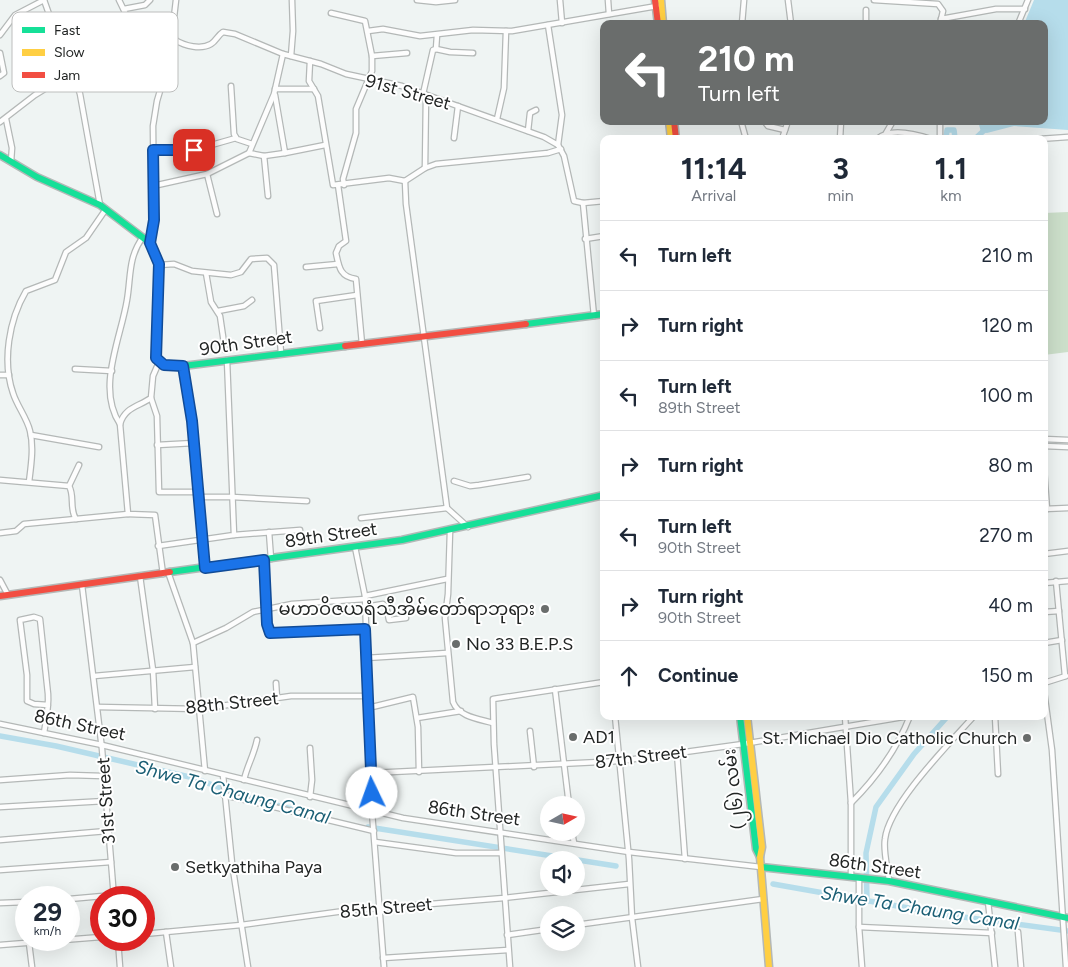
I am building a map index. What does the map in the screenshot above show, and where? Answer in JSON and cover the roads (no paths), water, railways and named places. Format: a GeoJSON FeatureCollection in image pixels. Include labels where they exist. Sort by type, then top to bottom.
{"type":"FeatureCollection","features":[{"type":"Feature","properties":{"kind":"street"},"geometry":{"type":"LineString","coordinates":[[22,12],[44,0],[48,12]]}},
{"type":"Feature","properties":{"kind":"street"},"geometry":{"type":"LineString","coordinates":[[119,0],[125,12]]}},
{"type":"Feature","properties":{"kind":"street"},"geometry":{"type":"LineString","coordinates":[[124,9],[145,5],[150,0]]}},
{"type":"Feature","properties":{"kind":"street"},"geometry":{"type":"LineString","coordinates":[[291,56],[293,31],[292,0]]}},
{"type":"Feature","properties":{"kind":"street"},"geometry":{"type":"LineString","coordinates":[[417,0],[436,2],[455,0]]}},
{"type":"Feature","properties":{"kind":"street"},"geometry":{"type":"LineString","coordinates":[[560,0],[562,23]]}},
{"type":"Feature","properties":{"kind":"street"},"geometry":{"type":"LineString","coordinates":[[608,0],[609,14]]}},
{"type":"Feature","properties":{"kind":"street"},"geometry":{"type":"LineString","coordinates":[[742,20],[744,0]]}},
{"type":"Feature","properties":{"kind":"street"},"geometry":{"type":"LineString","coordinates":[[788,0],[790,20]]}},
{"type":"Feature","properties":{"kind":"street"},"geometry":{"type":"LineString","coordinates":[[874,0],[898,3],[923,1],[941,6],[943,11],[940,20]]}},
{"type":"Feature","properties":{"kind":"street"},"geometry":{"type":"LineString","coordinates":[[1020,20],[1028,0]]}},
{"type":"Feature","properties":{"kind":"street"},"geometry":{"type":"LineString","coordinates":[[368,31],[383,29],[420,36],[473,30],[506,31],[548,26],[658,3]]}},
{"type":"Feature","properties":{"kind":"street"},"geometry":{"type":"LineString","coordinates":[[658,3],[658,20]]}},
{"type":"Feature","properties":{"kind":"street"},"geometry":{"type":"LineString","coordinates":[[658,3],[662,20]]}},
{"type":"Feature","properties":{"kind":"street"},"geometry":{"type":"LineString","coordinates":[[945,20],[996,9],[1025,9]]}},
{"type":"Feature","properties":{"kind":"street"},"geometry":{"type":"LineString","coordinates":[[866,10],[866,20]]}},
{"type":"Feature","properties":{"kind":"street"},"geometry":{"type":"LineString","coordinates":[[331,13],[363,19],[366,22],[372,56],[370,80],[362,92],[356,109],[356,133],[341,185],[346,241],[339,246],[336,253],[341,273],[347,278],[356,279],[362,344]]}},
{"type":"Feature","properties":{"kind":"street"},"geometry":{"type":"LineString","coordinates":[[0,35],[12,20]]}},
{"type":"Feature","properties":{"kind":"street"},"geometry":{"type":"LineString","coordinates":[[548,26],[562,115],[559,147],[564,156],[572,199],[583,203],[600,201]]}},
{"type":"Feature","properties":{"kind":"street"},"geometry":{"type":"LineString","coordinates":[[497,118],[504,88],[506,31]]}},
{"type":"Feature","properties":{"kind":"street","name":"91st Street"},"geometry":{"type":"LineString","coordinates":[[178,41],[190,46],[206,46],[223,32],[230,33],[283,54],[370,80],[391,83],[497,118],[559,147]]}},
{"type":"Feature","properties":{"kind":"street"},"geometry":{"type":"LineString","coordinates":[[425,168],[425,95],[433,50],[436,49],[437,35]]}},
{"type":"Feature","properties":{"kind":"street"},"geometry":{"type":"LineString","coordinates":[[436,49],[472,53]]}},
{"type":"Feature","properties":{"kind":"street"},"geometry":{"type":"LineString","coordinates":[[0,53],[4,73],[0,76]]}},
{"type":"Feature","properties":{"kind":"street"},"geometry":{"type":"LineString","coordinates":[[372,56],[407,53]]}},
{"type":"Feature","properties":{"kind":"street"},"geometry":{"type":"LineString","coordinates":[[249,153],[275,92],[283,54]]}},
{"type":"Feature","properties":{"kind":"street"},"geometry":{"type":"LineString","coordinates":[[310,61],[308,81],[318,96],[332,184],[341,185],[389,178],[405,181],[425,168],[448,162],[548,153],[559,147]]}},
{"type":"Feature","properties":{"kind":"street"},"geometry":{"type":"LineString","coordinates":[[231,86],[231,110],[236,138]]}},
{"type":"Feature","properties":{"kind":"street"},"geometry":{"type":"LineString","coordinates":[[275,92],[314,89]]}},
{"type":"Feature","properties":{"kind":"street"},"geometry":{"type":"LineString","coordinates":[[0,122],[40,92]]}},
{"type":"Feature","properties":{"kind":"street"},"geometry":{"type":"LineString","coordinates":[[30,482],[31,435],[13,395],[9,375],[10,336],[25,293],[55,280],[66,252],[86,238],[103,207],[79,92]]}},
{"type":"Feature","properties":{"kind":"street"},"geometry":{"type":"LineString","coordinates":[[150,243],[154,220],[153,150],[157,100],[160,92]]}},
{"type":"Feature","properties":{"kind":"street"},"geometry":{"type":"LineString","coordinates":[[275,92],[285,153]]}},
{"type":"Feature","properties":{"kind":"street"},"geometry":{"type":"LineString","coordinates":[[454,138],[458,106]]}},
{"type":"Feature","properties":{"kind":"street"},"geometry":{"type":"LineString","coordinates":[[528,131],[530,113],[536,110]]}},
{"type":"Feature","properties":{"kind":"street"},"geometry":{"type":"LineString","coordinates":[[6,119],[12,148],[11,162]]}},
{"type":"Feature","properties":{"kind":"street"},"geometry":{"type":"LineString","coordinates":[[767,125],[784,130]]}},
{"type":"Feature","properties":{"kind":"street"},"geometry":{"type":"LineString","coordinates":[[783,135],[786,125]]}},
{"type":"Feature","properties":{"kind":"street"},"geometry":{"type":"LineString","coordinates":[[883,135],[891,125]]}},
{"type":"Feature","properties":{"kind":"street"},"geometry":{"type":"LineString","coordinates":[[886,133],[912,135]]}},
{"type":"Feature","properties":{"kind":"street"},"geometry":{"type":"LineString","coordinates":[[153,150],[194,150],[236,138],[252,144]]}},
{"type":"Feature","properties":{"kind":"street"},"geometry":{"type":"LineString","coordinates":[[1048,139],[1068,138]]}},
{"type":"Feature","properties":{"kind":"street"},"geometry":{"type":"LineString","coordinates":[[153,186],[207,174],[249,153],[264,156],[325,144]]}},
{"type":"Feature","properties":{"kind":"street"},"geometry":{"type":"LineString","coordinates":[[0,155],[37,177],[103,207],[150,243],[159,264],[156,351],[159,362],[152,376],[151,398],[157,416],[159,492],[307,501]]}},
{"type":"Feature","properties":{"kind":"street"},"geometry":{"type":"LineString","coordinates":[[264,156],[268,196]]}},
{"type":"Feature","properties":{"kind":"street"},"geometry":{"type":"LineString","coordinates":[[207,174],[217,214]]}},
{"type":"Feature","properties":{"kind":"street"},"geometry":{"type":"LineString","coordinates":[[405,181],[406,204],[447,508],[468,527]]}},
{"type":"Feature","properties":{"kind":"street"},"geometry":{"type":"LineString","coordinates":[[583,203],[594,316]]}},
{"type":"Feature","properties":{"kind":"street"},"geometry":{"type":"LineString","coordinates":[[128,514],[120,424],[112,407],[112,355],[127,299],[131,262],[143,237]]}},
{"type":"Feature","properties":{"kind":"street"},"geometry":{"type":"LineString","coordinates":[[585,239],[600,237]]}},
{"type":"Feature","properties":{"kind":"street"},"geometry":{"type":"LineString","coordinates":[[159,264],[174,264],[192,272],[236,275],[247,262],[255,258],[268,258],[274,265],[281,353]]}},
{"type":"Feature","properties":{"kind":"street"},"geometry":{"type":"LineString","coordinates":[[306,267],[338,264]]}},
{"type":"Feature","properties":{"kind":"street"},"geometry":{"type":"LineString","coordinates":[[206,273],[211,302],[218,312],[225,350]]}},
{"type":"Feature","properties":{"kind":"street"},"geometry":{"type":"LineString","coordinates":[[320,328],[316,301],[357,295]]}},
{"type":"Feature","properties":{"kind":"street"},"geometry":{"type":"LineString","coordinates":[[218,312],[244,306],[252,300]]}},
{"type":"Feature","properties":{"kind":"street","name":"90th Street"},"geometry":{"type":"LineString","coordinates":[[159,362],[166,366],[183,366],[600,315]]}},
{"type":"Feature","properties":{"kind":"street"},"geometry":{"type":"LineString","coordinates":[[227,360],[234,535]]}},
{"type":"Feature","properties":{"kind":"street"},"geometry":{"type":"LineString","coordinates":[[183,366],[194,442],[205,568]]}},
{"type":"Feature","properties":{"kind":"street"},"geometry":{"type":"LineString","coordinates":[[75,369],[112,371]]}},
{"type":"Feature","properties":{"kind":"street"},"geometry":{"type":"LineString","coordinates":[[0,375],[9,375]]}},
{"type":"Feature","properties":{"kind":"street"},"geometry":{"type":"LineString","coordinates":[[120,424],[123,415],[134,406],[151,398]]}},
{"type":"Feature","properties":{"kind":"street"},"geometry":{"type":"LineString","coordinates":[[31,435],[99,446]]}},
{"type":"Feature","properties":{"kind":"street"},"geometry":{"type":"LineString","coordinates":[[1048,439],[1068,440]]}},
{"type":"Feature","properties":{"kind":"street"},"geometry":{"type":"LineString","coordinates":[[157,445],[194,442]]}},
{"type":"Feature","properties":{"kind":"street"},"geometry":{"type":"LineString","coordinates":[[1048,446],[1068,447]]}},
{"type":"Feature","properties":{"kind":"street"},"geometry":{"type":"LineString","coordinates":[[76,518],[73,514],[72,493],[69,486],[79,465]]}},
{"type":"Feature","properties":{"kind":"street"},"geometry":{"type":"LineString","coordinates":[[454,480],[479,486],[528,477]]}},
{"type":"Feature","properties":{"kind":"street"},"geometry":{"type":"LineString","coordinates":[[0,480],[69,486]]}},
{"type":"Feature","properties":{"kind":"street","name":"89th Street"},"geometry":{"type":"LineString","coordinates":[[0,596],[355,547],[450,531],[600,497]]}},
{"type":"Feature","properties":{"kind":"street"},"geometry":{"type":"LineString","coordinates":[[361,518],[447,508]]}},
{"type":"Feature","properties":{"kind":"street"},"geometry":{"type":"LineString","coordinates":[[1048,509],[1068,508]]}},
{"type":"Feature","properties":{"kind":"street"},"geometry":{"type":"LineString","coordinates":[[0,533],[16,532],[24,524],[128,514],[155,515],[158,546],[166,573],[193,643],[205,771]]}},
{"type":"Feature","properties":{"kind":"street"},"geometry":{"type":"LineString","coordinates":[[158,546],[234,535],[300,530]]}},
{"type":"Feature","properties":{"kind":"street"},"geometry":{"type":"LineString","coordinates":[[450,531],[448,594],[444,618],[452,702],[468,716],[493,723]]}},
{"type":"Feature","properties":{"kind":"street"},"geometry":{"type":"LineString","coordinates":[[269,532],[267,630],[270,633],[365,629]]}},
{"type":"Feature","properties":{"kind":"street"},"geometry":{"type":"LineString","coordinates":[[355,547],[365,598],[370,774],[384,967]]}},
{"type":"Feature","properties":{"kind":"street"},"geometry":{"type":"LineString","coordinates":[[1048,554],[1068,552]]}},
{"type":"Feature","properties":{"kind":"street"},"geometry":{"type":"LineString","coordinates":[[140,576],[153,670],[156,709]]}},
{"type":"Feature","properties":{"kind":"street"},"geometry":{"type":"LineString","coordinates":[[193,643],[226,628],[253,612],[292,604],[365,598],[447,579]]}},
{"type":"Feature","properties":{"kind":"street"},"geometry":{"type":"LineString","coordinates":[[0,580],[8,595]]}},
{"type":"Feature","properties":{"kind":"street"},"geometry":{"type":"LineString","coordinates":[[1048,682],[1067,676],[1056,581]]}},
{"type":"Feature","properties":{"kind":"street"},"geometry":{"type":"LineString","coordinates":[[1048,582],[1068,581]]}},
{"type":"Feature","properties":{"kind":"street","name":"31st Street"},"geometry":{"type":"LineString","coordinates":[[82,585],[98,707],[113,886]]}},
{"type":"Feature","properties":{"kind":"street"},"geometry":{"type":"LineString","coordinates":[[365,607],[382,604],[386,606],[389,620],[406,618]]}},
{"type":"Feature","properties":{"kind":"street"},"geometry":{"type":"LineString","coordinates":[[1048,612],[1059,611]]}},
{"type":"Feature","properties":{"kind":"street"},"geometry":{"type":"LineString","coordinates":[[44,732],[48,705],[40,619],[34,617],[20,620],[27,675],[27,701],[34,704],[48,705]]}},
{"type":"Feature","properties":{"kind":"street"},"geometry":{"type":"LineString","coordinates":[[1048,642],[1062,640]]}},
{"type":"Feature","properties":{"kind":"street"},"geometry":{"type":"LineString","coordinates":[[366,658],[447,653]]}},
{"type":"Feature","properties":{"kind":"street"},"geometry":{"type":"LineString","coordinates":[[94,676],[195,667]]}},
{"type":"Feature","properties":{"kind":"street"},"geometry":{"type":"LineString","coordinates":[[276,683],[277,698]]}},
{"type":"Feature","properties":{"kind":"street"},"geometry":{"type":"LineString","coordinates":[[510,967],[495,769],[494,698],[600,683]]}},
{"type":"Feature","properties":{"kind":"street"},"geometry":{"type":"LineString","coordinates":[[555,689],[568,796]]}},
{"type":"Feature","properties":{"kind":"street","name":"88th Street"},"geometry":{"type":"LineString","coordinates":[[98,707],[199,709],[277,698],[367,696]]}},
{"type":"Feature","properties":{"kind":"street"},"geometry":{"type":"LineString","coordinates":[[368,708],[413,698],[418,718],[419,772]]}},
{"type":"Feature","properties":{"kind":"street"},"geometry":{"type":"LineString","coordinates":[[418,718],[461,711]]}},
{"type":"Feature","properties":{"kind":"street"},"geometry":{"type":"LineString","coordinates":[[615,720],[630,859],[629,884],[638,967]]}},
{"type":"Feature","properties":{"kind":"street","name":"(၂၆) လမ်း"},"geometry":{"type":"LineString","coordinates":[[741,720],[746,744],[756,849],[760,857],[768,966]]}},
{"type":"Feature","properties":{"kind":"street","name":"(၂၆) လမ်း"},"geometry":{"type":"LineString","coordinates":[[746,744],[747,720]]}},
{"type":"Feature","properties":{"kind":"street"},"geometry":{"type":"LineString","coordinates":[[845,720],[851,803],[851,876]]}},
{"type":"Feature","properties":{"kind":"street","name":"87th Street"},"geometry":{"type":"LineString","coordinates":[[370,774],[564,766],[620,761],[746,744],[886,720]]}},
{"type":"Feature","properties":{"kind":"street"},"geometry":{"type":"LineString","coordinates":[[851,803],[874,778],[896,746],[907,720]]}},
{"type":"Feature","properties":{"kind":"street"},"geometry":{"type":"LineString","coordinates":[[889,881],[885,839],[895,813],[923,773],[970,720]]}},
{"type":"Feature","properties":{"kind":"street"},"geometry":{"type":"LineString","coordinates":[[995,720],[998,774]]}},
{"type":"Feature","properties":{"kind":"street"},"geometry":{"type":"LineString","coordinates":[[1048,720],[1065,918],[1063,933],[1066,967]]}},
{"type":"Feature","properties":{"kind":"street","name":"86th Street"},"geometry":{"type":"LineString","coordinates":[[0,724],[44,732],[372,812],[629,852],[889,881],[1065,918]]}},
{"type":"Feature","properties":{"kind":"street"},"geometry":{"type":"LineString","coordinates":[[530,731],[534,767]]}},
{"type":"Feature","properties":{"kind":"street"},"geometry":{"type":"LineString","coordinates":[[244,780],[246,767],[254,757],[258,740]]}},
{"type":"Feature","properties":{"kind":"street"},"geometry":{"type":"LineString","coordinates":[[310,748],[312,780],[310,797]]}},
{"type":"Feature","properties":{"kind":"street"},"geometry":{"type":"LineString","coordinates":[[677,753],[685,859]]}},
{"type":"Feature","properties":{"kind":"street"},"geometry":{"type":"LineString","coordinates":[[0,780],[70,775],[103,776]]}},
{"type":"Feature","properties":{"kind":"street"},"geometry":{"type":"LineString","coordinates":[[223,777],[248,967]]}},
{"type":"Feature","properties":{"kind":"street"},"geometry":{"type":"LineString","coordinates":[[224,793],[374,831]]}},
{"type":"Feature","properties":{"kind":"street"},"geometry":{"type":"LineString","coordinates":[[0,807],[105,801]]}},
{"type":"Feature","properties":{"kind":"street"},"geometry":{"type":"LineString","coordinates":[[0,840],[107,831]]}},
{"type":"Feature","properties":{"kind":"street"},"geometry":{"type":"LineString","coordinates":[[374,842],[447,852],[500,850]]}},
{"type":"Feature","properties":{"kind":"street"},"geometry":{"type":"LineString","coordinates":[[0,870],[111,862]]}},
{"type":"Feature","properties":{"kind":"street"},"geometry":{"type":"LineString","coordinates":[[862,967],[859,892],[864,878]]}},
{"type":"Feature","properties":{"kind":"street","name":"85th Street"},"geometry":{"type":"LineString","coordinates":[[155,933],[241,925],[379,907],[504,898],[629,884]]}},
{"type":"Feature","properties":{"kind":"street"},"geometry":{"type":"LineString","coordinates":[[585,924],[763,899]]}},
{"type":"Feature","properties":{"kind":"street"},"geometry":{"type":"LineString","coordinates":[[0,903],[15,902]]}},
{"type":"Feature","properties":{"kind":"street"},"geometry":{"type":"LineString","coordinates":[[988,902],[995,967]]}},
{"type":"Feature","properties":{"kind":"street"},"geometry":{"type":"LineString","coordinates":[[859,928],[992,934]]}},
{"type":"Feature","properties":{"kind":"street"},"geometry":{"type":"LineString","coordinates":[[507,935],[540,930]]}},
{"type":"Feature","properties":{"kind":"street"},"geometry":{"type":"LineString","coordinates":[[166,932],[171,967]]}},
{"type":"Feature","properties":{"kind":"street"},"geometry":{"type":"LineString","coordinates":[[1018,932],[1021,967]]}},
{"type":"Feature","properties":{"kind":"street"},"geometry":{"type":"LineString","coordinates":[[0,945],[15,944]]}},
{"type":"Feature","properties":{"kind":"street"},"geometry":{"type":"LineString","coordinates":[[383,958],[508,950]]}},
{"type":"Feature","properties":{"kind":"street"},"geometry":{"type":"LineString","coordinates":[[30,951],[32,967]]}},
{"type":"Feature","properties":{"kind":"street"},"geometry":{"type":"LineString","coordinates":[[119,951],[120,967]]}},
{"type":"Feature","properties":{"kind":"water"},"geometry":{"type":"Polygon","coordinates":[[[1034,0],[1068,0],[1068,130],[1014,126],[987,133],[981,132],[979,125],[1048,125],[1048,20],[1026,20],[1034,0]]]}},
{"type":"Feature","properties":{"kind":"waterway"},"geometry":{"type":"LineString","coordinates":[[979,135],[990,125]]}},
{"type":"Feature","properties":{"kind":"waterway"},"geometry":{"type":"LineString","coordinates":[[946,135],[947,130],[954,130],[955,135]]}},
{"type":"Feature","properties":{"kind":"waterway"},"geometry":{"type":"LineString","coordinates":[[867,901],[866,853],[876,807],[914,754],[944,720]]}},
{"type":"Feature","properties":{"kind":"waterway","name":"Shwe Ta Chaung Canal"},"geometry":{"type":"LineString","coordinates":[[0,736],[56,746],[194,778],[245,797],[303,812]]}},
{"type":"Feature","properties":{"kind":"waterway","name":"Shwe Ta Chaung Canal"},"geometry":{"type":"LineString","coordinates":[[368,827],[616,866]]}},
{"type":"Feature","properties":{"kind":"waterway","name":"Shwe Ta Chaung Canal"},"geometry":{"type":"LineString","coordinates":[[773,884],[948,915],[1068,931]]}},
{"type":"Feature","properties":{"kind":"place","name":"မဟာဝိဇယရံသီအိမ်တော်ရာဘုရား"},"geometry":{"type":"Point","coordinates":[545,609]}},
{"type":"Feature","properties":{"kind":"place","name":"No 33 B.E.P.S"},"geometry":{"type":"Point","coordinates":[456,644]}},
{"type":"Feature","properties":{"kind":"place","name":"AD1"},"geometry":{"type":"Point","coordinates":[573,737]}},
{"type":"Feature","properties":{"kind":"place","name":"St. Michael Dio Catholic Church"},"geometry":{"type":"Point","coordinates":[1027,738]}},
{"type":"Feature","properties":{"kind":"place","name":"Setkyathiha Paya"},"geometry":{"type":"Point","coordinates":[175,867]}}]}
